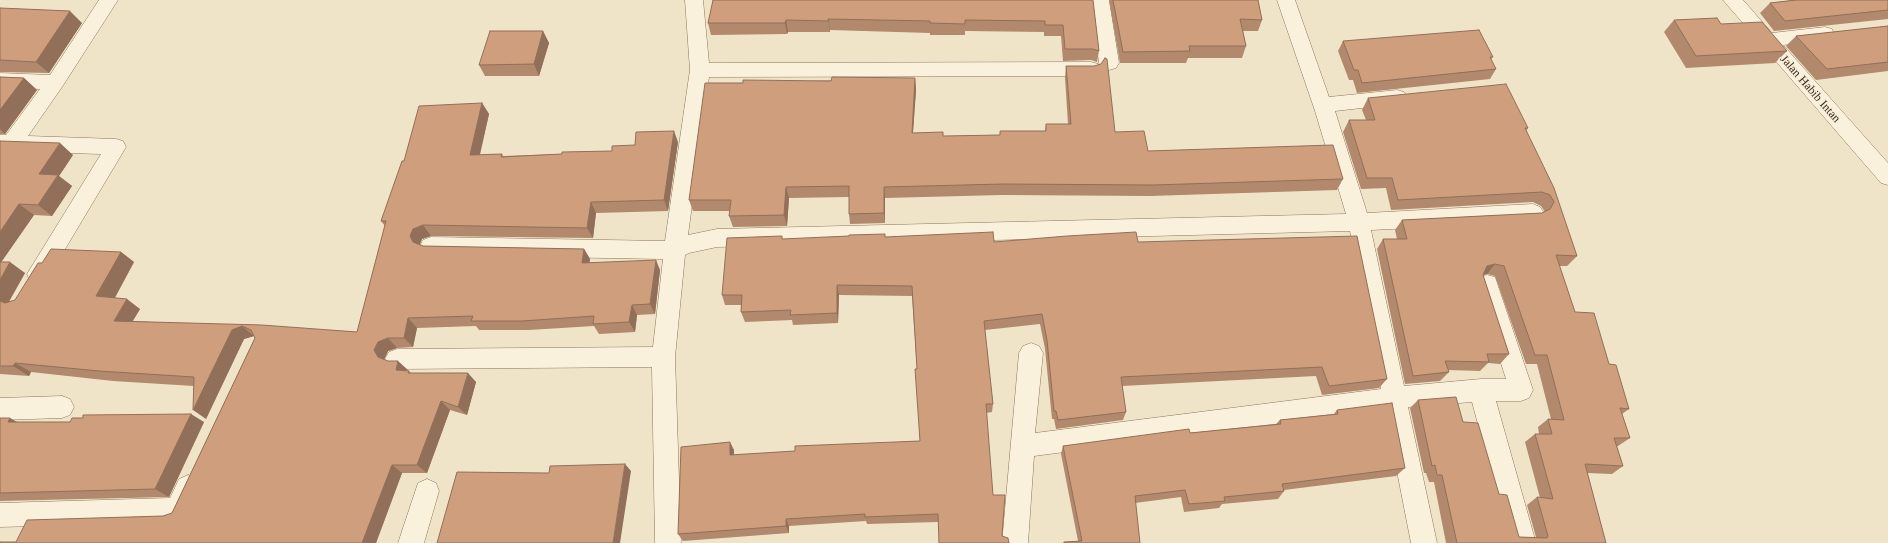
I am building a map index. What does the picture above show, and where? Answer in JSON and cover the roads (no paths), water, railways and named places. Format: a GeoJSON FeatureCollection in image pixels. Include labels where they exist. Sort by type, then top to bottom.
{"type":"FeatureCollection","features":[{"type":"Feature","properties":{"kind":"street"},"geometry":{"type":"LineString","coordinates":[[6,143],[55,82],[109,0]]}},
{"type":"Feature","properties":{"kind":"street"},"geometry":{"type":"LineString","coordinates":[[668,543],[663,357],[675,250],[700,70],[694,0]]}},
{"type":"Feature","properties":{"kind":"street"},"geometry":{"type":"LineString","coordinates":[[1100,0],[1109,63]]}},
{"type":"Feature","properties":{"kind":"street"},"geometry":{"type":"LineString","coordinates":[[1286,0],[1305,58],[1323,105],[1359,222],[1424,543]]}},
{"type":"Feature","properties":{"kind":"street","name":"Jalan Habib Intan"},"geometry":{"type":"LineString","coordinates":[[1732,0],[1888,177]]}},
{"type":"Feature","properties":{"kind":"street"},"geometry":{"type":"LineString","coordinates":[[1767,40],[1843,32]]}},
{"type":"Feature","properties":{"kind":"street"},"geometry":{"type":"LineString","coordinates":[[700,70],[1091,69]]}},
{"type":"Feature","properties":{"kind":"street"},"geometry":{"type":"LineString","coordinates":[[0,80],[55,82]]}},
{"type":"Feature","properties":{"kind":"street"},"geometry":{"type":"LineString","coordinates":[[1323,105],[1418,95]]}},
{"type":"Feature","properties":{"kind":"street"},"geometry":{"type":"LineString","coordinates":[[6,143],[116,147],[29,288]]}},
{"type":"Feature","properties":{"kind":"street"},"geometry":{"type":"LineString","coordinates":[[431,246],[675,250],[685,245],[716,238],[1359,222],[1533,213]]}},
{"type":"Feature","properties":{"kind":"street"},"geometry":{"type":"LineString","coordinates":[[1022,446],[1394,398],[1481,390],[1521,390],[1487,284]]}},
{"type":"Feature","properties":{"kind":"street"},"geometry":{"type":"LineString","coordinates":[[1016,543],[1022,446],[1031,353]]}},
{"type":"Feature","properties":{"kind":"street"},"geometry":{"type":"LineString","coordinates":[[397,359],[663,357]]}},
{"type":"Feature","properties":{"kind":"street"},"geometry":{"type":"LineString","coordinates":[[1481,390],[1523,543]]}},
{"type":"Feature","properties":{"kind":"street"},"geometry":{"type":"LineString","coordinates":[[0,409],[62,407]]}},
{"type":"Feature","properties":{"kind":"street"},"geometry":{"type":"LineString","coordinates":[[0,515],[177,510],[197,467]]}},
{"type":"Feature","properties":{"kind":"street"},"geometry":{"type":"LineString","coordinates":[[411,543],[427,491]]}}]}
